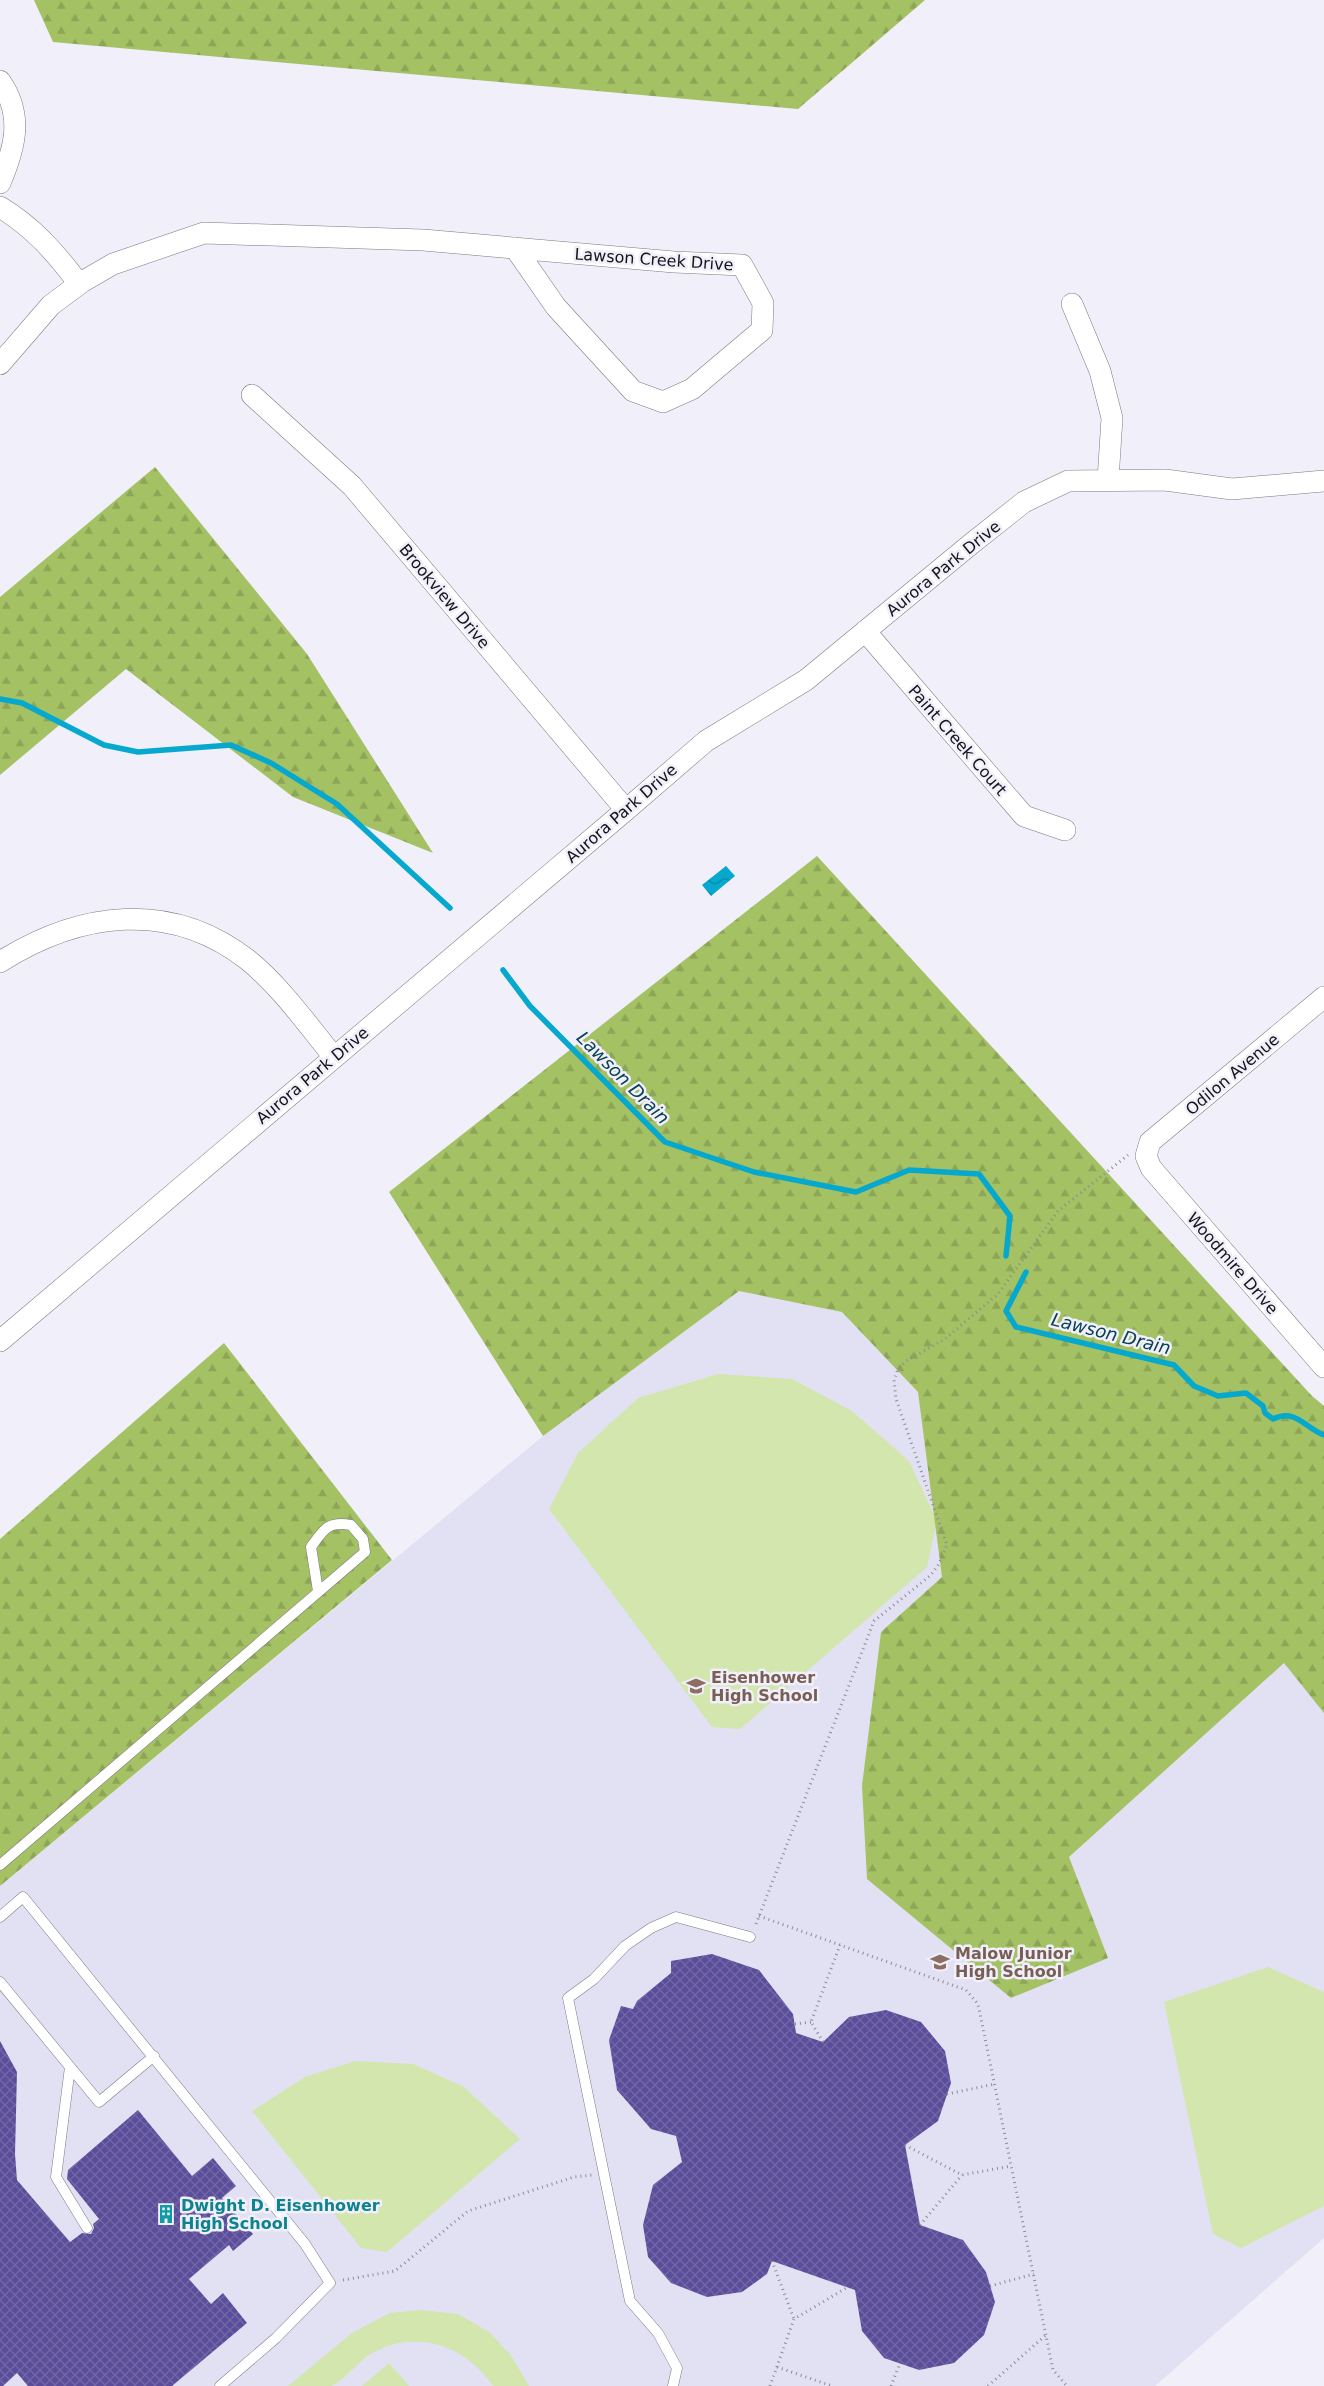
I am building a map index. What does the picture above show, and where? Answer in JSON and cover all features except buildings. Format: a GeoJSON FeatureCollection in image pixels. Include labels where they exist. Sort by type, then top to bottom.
{"type":"FeatureCollection","features":[{"type":"Feature","properties":{"kind":"street"},"geometry":{"type":"LineString","coordinates":[[0,82],[14,110],[15,142],[0,183]]}},
{"type":"Feature","properties":{"kind":"street"},"geometry":{"type":"LineString","coordinates":[[0,207],[20,219],[52,248],[79,284]]}},
{"type":"Feature","properties":{"kind":"street","name":"Lawson Creek Drive"},"geometry":{"type":"LineString","coordinates":[[0,364],[51,305],[79,284],[113,264],[204,233],[423,240],[515,248],[674,262],[742,265],[763,302],[762,330],[692,389],[663,402],[633,390],[556,307],[515,248]]}},
{"type":"Feature","properties":{"kind":"street"},"geometry":{"type":"LineString","coordinates":[[1072,304],[1100,371],[1112,418],[1108,480]]}},
{"type":"Feature","properties":{"kind":"street","name":"Brookview Drive"},"geometry":{"type":"LineString","coordinates":[[252,395],[352,486],[626,810]]}},
{"type":"Feature","properties":{"kind":"street","name":"Aurora Park Drive"},"geometry":{"type":"LineString","coordinates":[[0,1341],[706,742],[806,680],[1024,502],[1068,481],[1165,480],[1232,489],[1324,481]]}},
{"type":"Feature","properties":{"kind":"street","name":"Paint Creek Court"},"geometry":{"type":"LineString","coordinates":[[864,631],[1024,816],[1065,830]]}},
{"type":"Feature","properties":{"kind":"street"},"geometry":{"type":"LineString","coordinates":[[0,962],[46,936],[92,923],[137,918],[175,922],[206,934],[248,960],[291,1003],[334,1057]]}},
{"type":"Feature","properties":{"kind":"street","name":"Odilon Avenue"},"geometry":{"type":"LineString","coordinates":[[1148,1149],[1324,997]]}},
{"type":"Feature","properties":{"kind":"street","name":"Woodmire Drive"},"geometry":{"type":"LineString","coordinates":[[1148,1149],[1151,1168],[1324,1367]]}},
{"type":"Feature","properties":{"kind":"lane"},"geometry":{"type":"LineString","coordinates":[[0,1865],[365,1552],[363,1539],[351,1524],[336,1522],[322,1531],[311,1547],[318,1591]]}},
{"type":"Feature","properties":{"kind":"lane"},"geometry":{"type":"LineString","coordinates":[[0,1917],[23,1897],[154,2056],[304,2244],[330,2283],[276,2338],[220,2386]]}},
{"type":"Feature","properties":{"kind":"lane"},"geometry":{"type":"LineString","coordinates":[[673,2386],[677,2368],[658,2333],[630,2301],[568,1998],[594,1979],[625,1946],[651,1928],[676,1917],[750,1937]]}},
{"type":"Feature","properties":{"kind":"lane"},"geometry":{"type":"LineString","coordinates":[[0,1982],[99,2102],[154,2056]]}},
{"type":"Feature","properties":{"kind":"lane"},"geometry":{"type":"LineString","coordinates":[[70,2067],[56,2177],[87,2228]]}},
{"type":"Feature","properties":{"kind":"path"},"geometry":{"type":"LineString","coordinates":[[1067,2386],[1053,2370],[978,2004],[966,1990],[759,1916],[874,1621],[931,1575],[939,1564],[947,1545],[896,1399],[894,1380],[898,1370],[906,1361],[945,1339],[998,1294],[1058,1211],[1131,1152],[1148,1149]]}},
{"type":"Feature","properties":{"kind":"path"},"geometry":{"type":"LineString","coordinates":[[811,2022],[840,1945]]}},
{"type":"Feature","properties":{"kind":"path"},"geometry":{"type":"LineString","coordinates":[[795,2024],[811,2022]]}},
{"type":"Feature","properties":{"kind":"path"},"geometry":{"type":"LineString","coordinates":[[811,2022],[823,2042]]}},
{"type":"Feature","properties":{"kind":"path"},"geometry":{"type":"LineString","coordinates":[[947,2094],[995,2084]]}},
{"type":"Feature","properties":{"kind":"path"},"geometry":{"type":"LineString","coordinates":[[905,2145],[962,2175],[1012,2166]]}},
{"type":"Feature","properties":{"kind":"path"},"geometry":{"type":"LineString","coordinates":[[330,2283],[384,2271],[395,2271],[468,2211],[574,2177],[604,2174]]}},
{"type":"Feature","properties":{"kind":"path"},"geometry":{"type":"LineString","coordinates":[[920,2225],[962,2175]]}},
{"type":"Feature","properties":{"kind":"path"},"geometry":{"type":"LineString","coordinates":[[772,2261],[794,2319]]}},
{"type":"Feature","properties":{"kind":"path"},"geometry":{"type":"LineString","coordinates":[[990,2286],[1034,2274]]}},
{"type":"Feature","properties":{"kind":"path"},"geometry":{"type":"LineString","coordinates":[[770,2386],[794,2319],[848,2288]]}},
{"type":"Feature","properties":{"kind":"path"},"geometry":{"type":"LineString","coordinates":[[988,2386],[1046,2335]]}},
{"type":"Feature","properties":{"kind":"path"},"geometry":{"type":"LineString","coordinates":[[891,2386],[900,2363]]}},
{"type":"Feature","properties":{"kind":"path"},"geometry":{"type":"LineString","coordinates":[[776,2367],[832,2386]]}},
{"type":"Feature","properties":{"kind":"shaded area","name":"Eisenhower High School"},"geometry":{"type":"Polygon","coordinates":[[[994,1049],[1312,1396],[1324,1406],[1324,2238],[1155,2386],[0,2386],[0,1886],[543,1436],[994,1049]]]}},
{"type":"Feature","properties":{"kind":"green space"},"geometry":{"type":"Polygon","coordinates":[[[34,0],[925,0],[798,109],[53,42],[34,0]]]}},
{"type":"Feature","properties":{"kind":"green space"},"geometry":{"type":"Polygon","coordinates":[[[155,467],[307,654],[433,853],[293,797],[126,669],[0,775],[0,597],[155,467]]]}},
{"type":"Feature","properties":{"kind":"green space"},"geometry":{"type":"Polygon","coordinates":[[[817,856],[1312,1396],[1324,1406],[1324,1713],[1284,1663],[1069,1857],[1108,1958],[1011,1998],[867,1879],[862,1786],[881,1632],[942,1577],[918,1392],[842,1312],[739,1291],[543,1436],[389,1192],[817,856]]]}},
{"type":"Feature","properties":{"kind":"green space"},"geometry":{"type":"Polygon","coordinates":[[[224,1343],[392,1560],[0,1886],[0,1539],[224,1343]]]}},
{"type":"Feature","properties":{"kind":"green space"},"geometry":{"type":"Polygon","coordinates":[[[718,1374],[792,1379],[852,1411],[909,1461],[937,1521],[927,1567],[740,1729],[712,1727],[549,1509],[578,1453],[638,1398],[718,1374]]]}},
{"type":"Feature","properties":{"kind":"green space"},"geometry":{"type":"Polygon","coordinates":[[[1268,1967],[1324,1992],[1324,2206],[1241,2248],[1213,2234],[1164,2002],[1268,1967]]]}},
{"type":"Feature","properties":{"kind":"green space"},"geometry":{"type":"Polygon","coordinates":[[[355,2061],[413,2064],[464,2087],[520,2139],[387,2252],[361,2248],[252,2111],[305,2077],[355,2061]]]}},
{"type":"Feature","properties":{"kind":"green space"},"geometry":{"type":"Polygon","coordinates":[[[421,2310],[458,2314],[489,2332],[510,2354],[529,2386],[493,2386],[468,2359],[436,2344],[419,2341],[383,2348],[366,2357],[344,2378],[331,2386],[288,2386],[352,2333],[390,2313],[421,2310]]]}},
{"type":"Feature","properties":{"kind":"green space"},"geometry":{"type":"Polygon","coordinates":[[[389,2363],[409,2386],[362,2386],[389,2363]]]}},
{"type":"Feature","properties":{"kind":"water"},"geometry":{"type":"Polygon","coordinates":[[[726,866],[735,876],[711,896],[702,885],[726,866]]]}},
{"type":"Feature","properties":{"kind":"waterway","name":"Lawson Drain"},"geometry":{"type":"LineString","coordinates":[[0,699],[22,703],[104,745],[138,752],[231,745],[271,763],[337,804],[450,908]]}},
{"type":"Feature","properties":{"kind":"waterway","name":"Lawson Drain"},"geometry":{"type":"LineString","coordinates":[[503,970],[530,1006],[665,1142],[754,1172],[856,1192],[909,1170],[979,1174],[1010,1216],[1006,1256]]}},
{"type":"Feature","properties":{"kind":"waterway","name":"Lawson Drain"},"geometry":{"type":"LineString","coordinates":[[1026,1272],[1006,1311],[1016,1327],[1174,1365],[1194,1386],[1218,1396],[1246,1393],[1263,1406],[1265,1413],[1273,1419],[1281,1416],[1294,1417],[1324,1435]]}},
{"type":"Feature","properties":{"kind":"place","name":"Eisenhower High School"},"geometry":{"type":"Point","coordinates":[696,1686]}},
{"type":"Feature","properties":{"kind":"place","name":"Malow Junior High School"},"geometry":{"type":"Point","coordinates":[940,1962]}},
{"type":"Feature","properties":{"kind":"place","name":"Dwight D. Eisenhower High School"},"geometry":{"type":"Point","coordinates":[166,2214]}}]}
